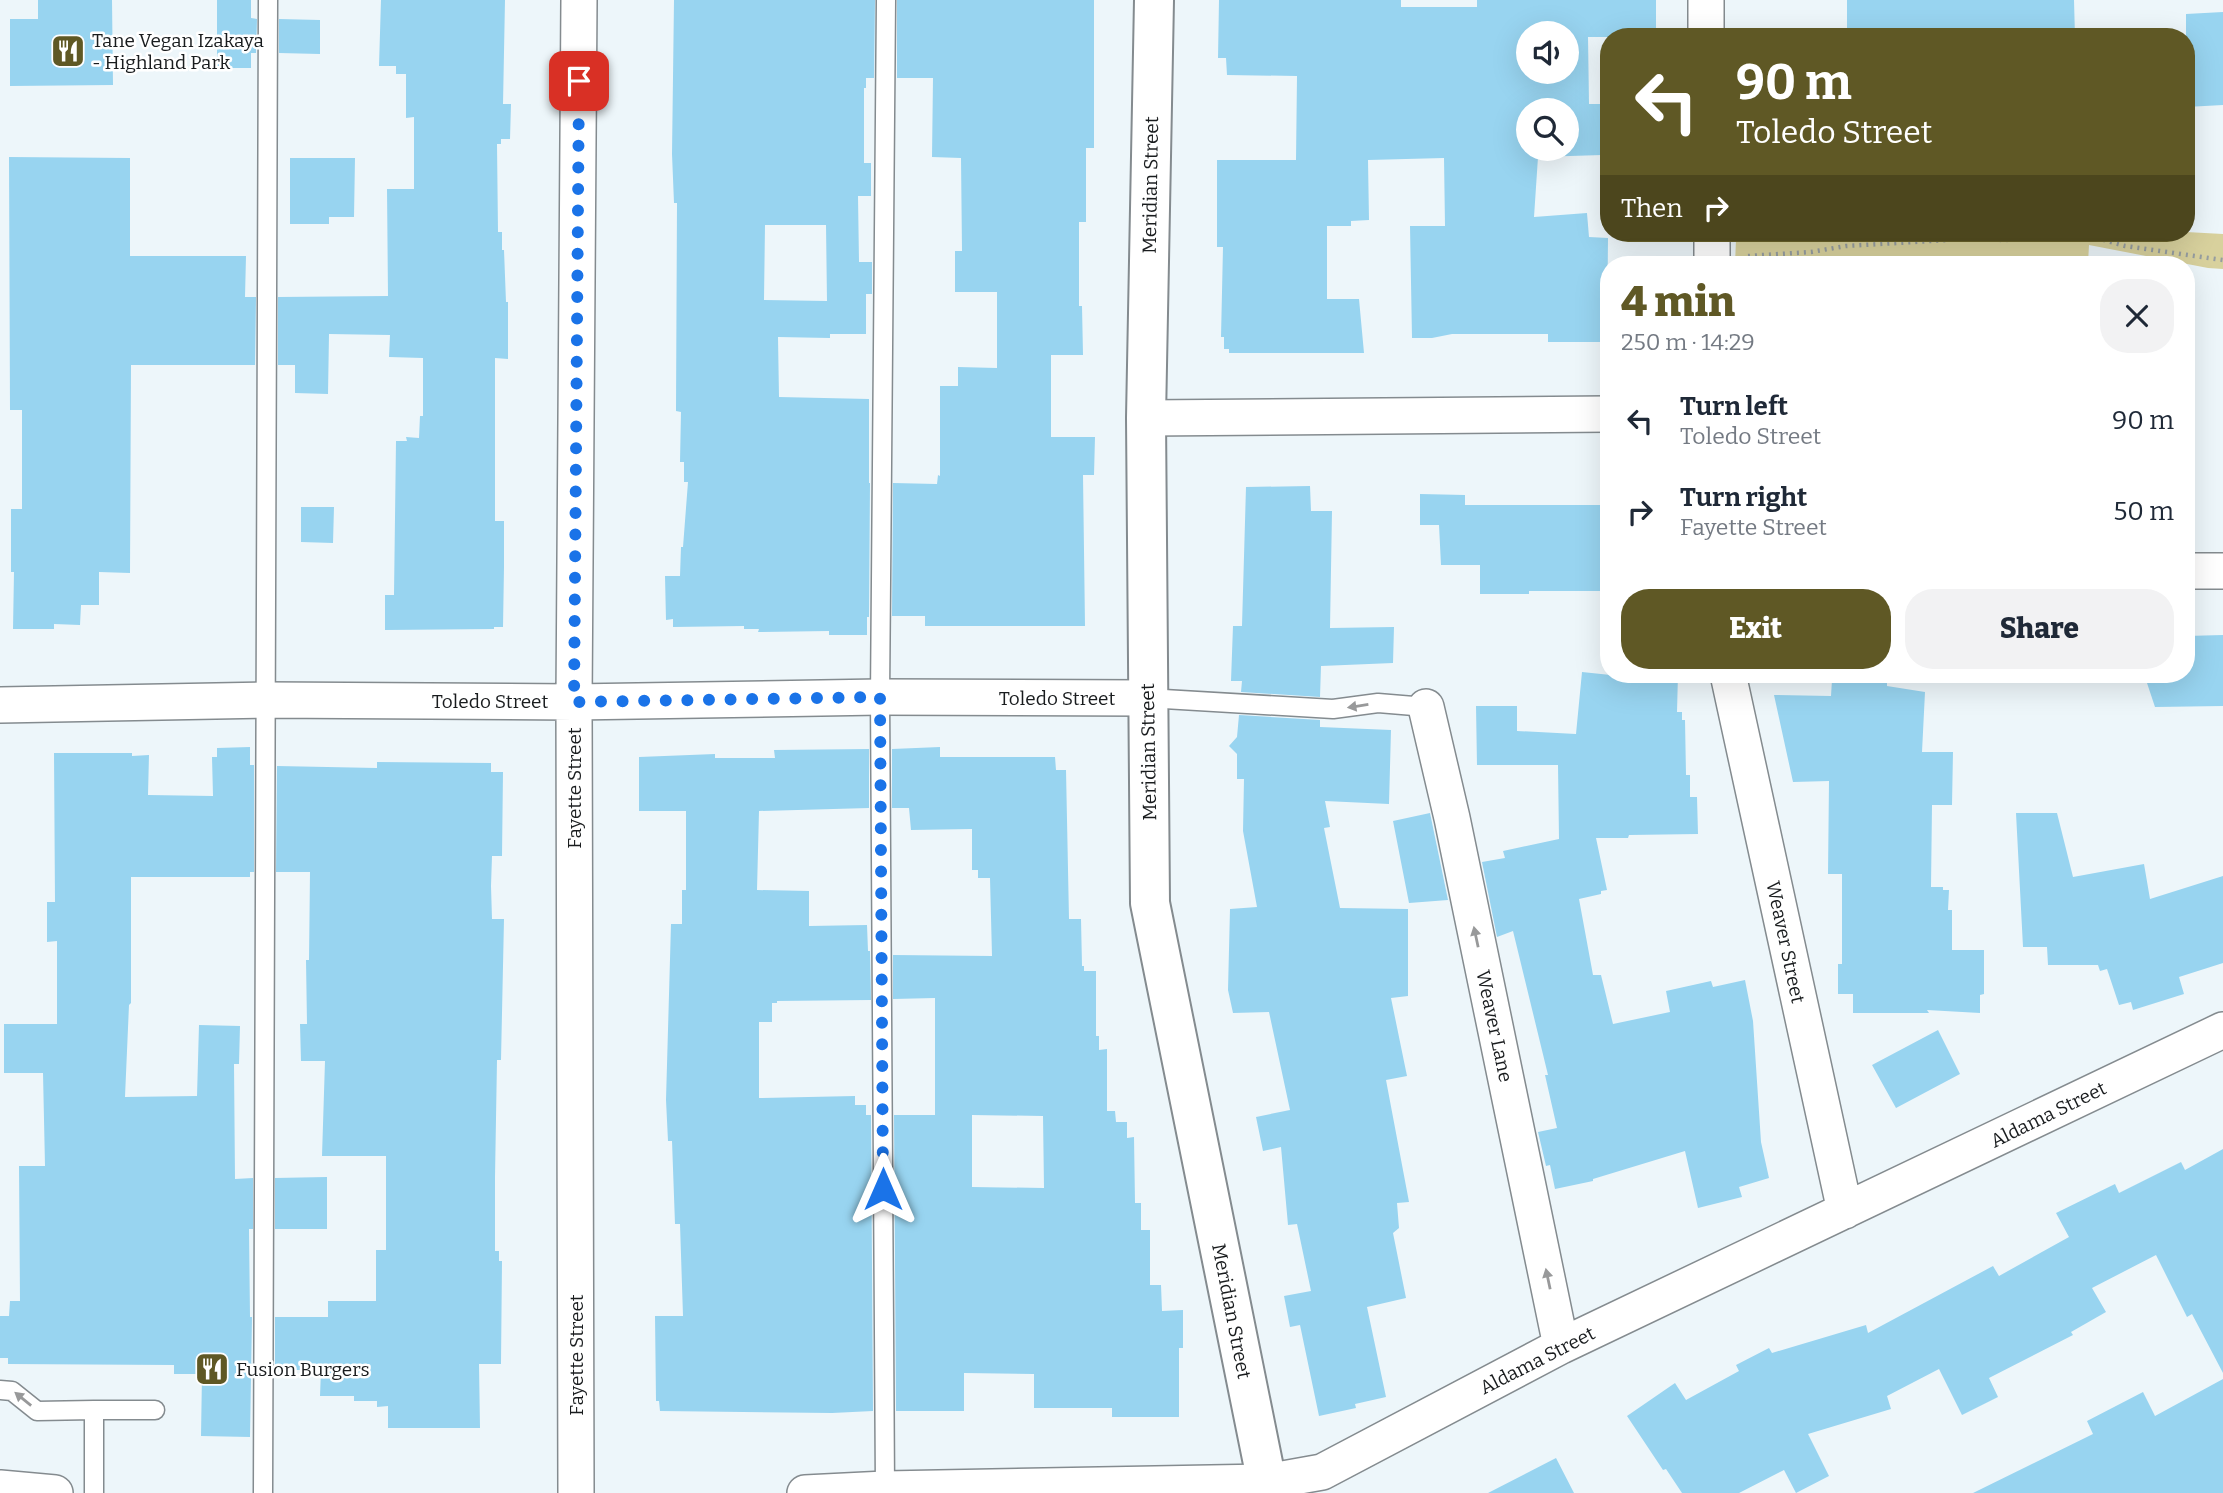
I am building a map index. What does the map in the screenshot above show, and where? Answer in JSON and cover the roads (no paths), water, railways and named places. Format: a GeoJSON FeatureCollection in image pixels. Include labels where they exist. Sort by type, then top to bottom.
{"type":"FeatureCollection","features":[{"type":"Feature","properties":{"kind":"street","name":"Fayette Street"},"geometry":{"type":"LineString","coordinates":[[576,1493],[574,702],[579,0]]}},
{"type":"Feature","properties":{"kind":"street","name":"Meridian Street"},"geometry":{"type":"LineString","coordinates":[[1154,0],[1146,418],[1150,902],[1268,1488]]}},
{"type":"Feature","properties":{"kind":"street"},"geometry":{"type":"LineString","coordinates":[[1706,0],[1706,28]]}},
{"type":"Feature","properties":{"kind":"street"},"geometry":{"type":"LineString","coordinates":[[1146,418],[1600,414]]}},
{"type":"Feature","properties":{"kind":"street"},"geometry":{"type":"LineString","coordinates":[[2195,571],[2223,571]]}},
{"type":"Feature","properties":{"kind":"street","name":"Weaver Street"},"geometry":{"type":"LineString","coordinates":[[1730,683],[1845,1211]]}},
{"type":"Feature","properties":{"kind":"street","name":"Toledo Street"},"geometry":{"type":"LineString","coordinates":[[0,705],[266,700],[574,702],[880,697],[1147,698]]}},
{"type":"Feature","properties":{"kind":"street","name":"Weaver Lane"},"geometry":{"type":"LineString","coordinates":[[1426,707],[1452,818],[1562,1346]]}},
{"type":"Feature","properties":{"kind":"street","name":"Aldama Street"},"geometry":{"type":"LineString","coordinates":[[804,1493],[885,1489],[1268,1488],[1322,1472],[1562,1346],[2223,1030]]}},
{"type":"Feature","properties":{"kind":"street"},"geometry":{"type":"LineString","coordinates":[[0,1488],[55,1493]]}},
{"type":"Feature","properties":{"kind":"lane"},"geometry":{"type":"LineString","coordinates":[[264,1493],[268,0]]}},
{"type":"Feature","properties":{"kind":"lane"},"geometry":{"type":"LineString","coordinates":[[885,1489],[880,697],[886,0]]}},
{"type":"Feature","properties":{"kind":"lane"},"geometry":{"type":"LineString","coordinates":[[1147,698],[1333,709],[1378,702],[1426,707]]}},
{"type":"Feature","properties":{"kind":"lane"},"geometry":{"type":"LineString","coordinates":[[0,1390],[12,1391],[37,1411],[155,1410]]}},
{"type":"Feature","properties":{"kind":"lane"},"geometry":{"type":"LineString","coordinates":[[94,1410],[94,1493]]}},
{"type":"Feature","properties":{"kind":"place","name":"Tane Vegan Izakaya - Highland Park"},"geometry":{"type":"Point","coordinates":[68,51]}},
{"type":"Feature","properties":{"kind":"place","name":"Fusion Burgers"},"geometry":{"type":"Point","coordinates":[212,1369]}}]}
